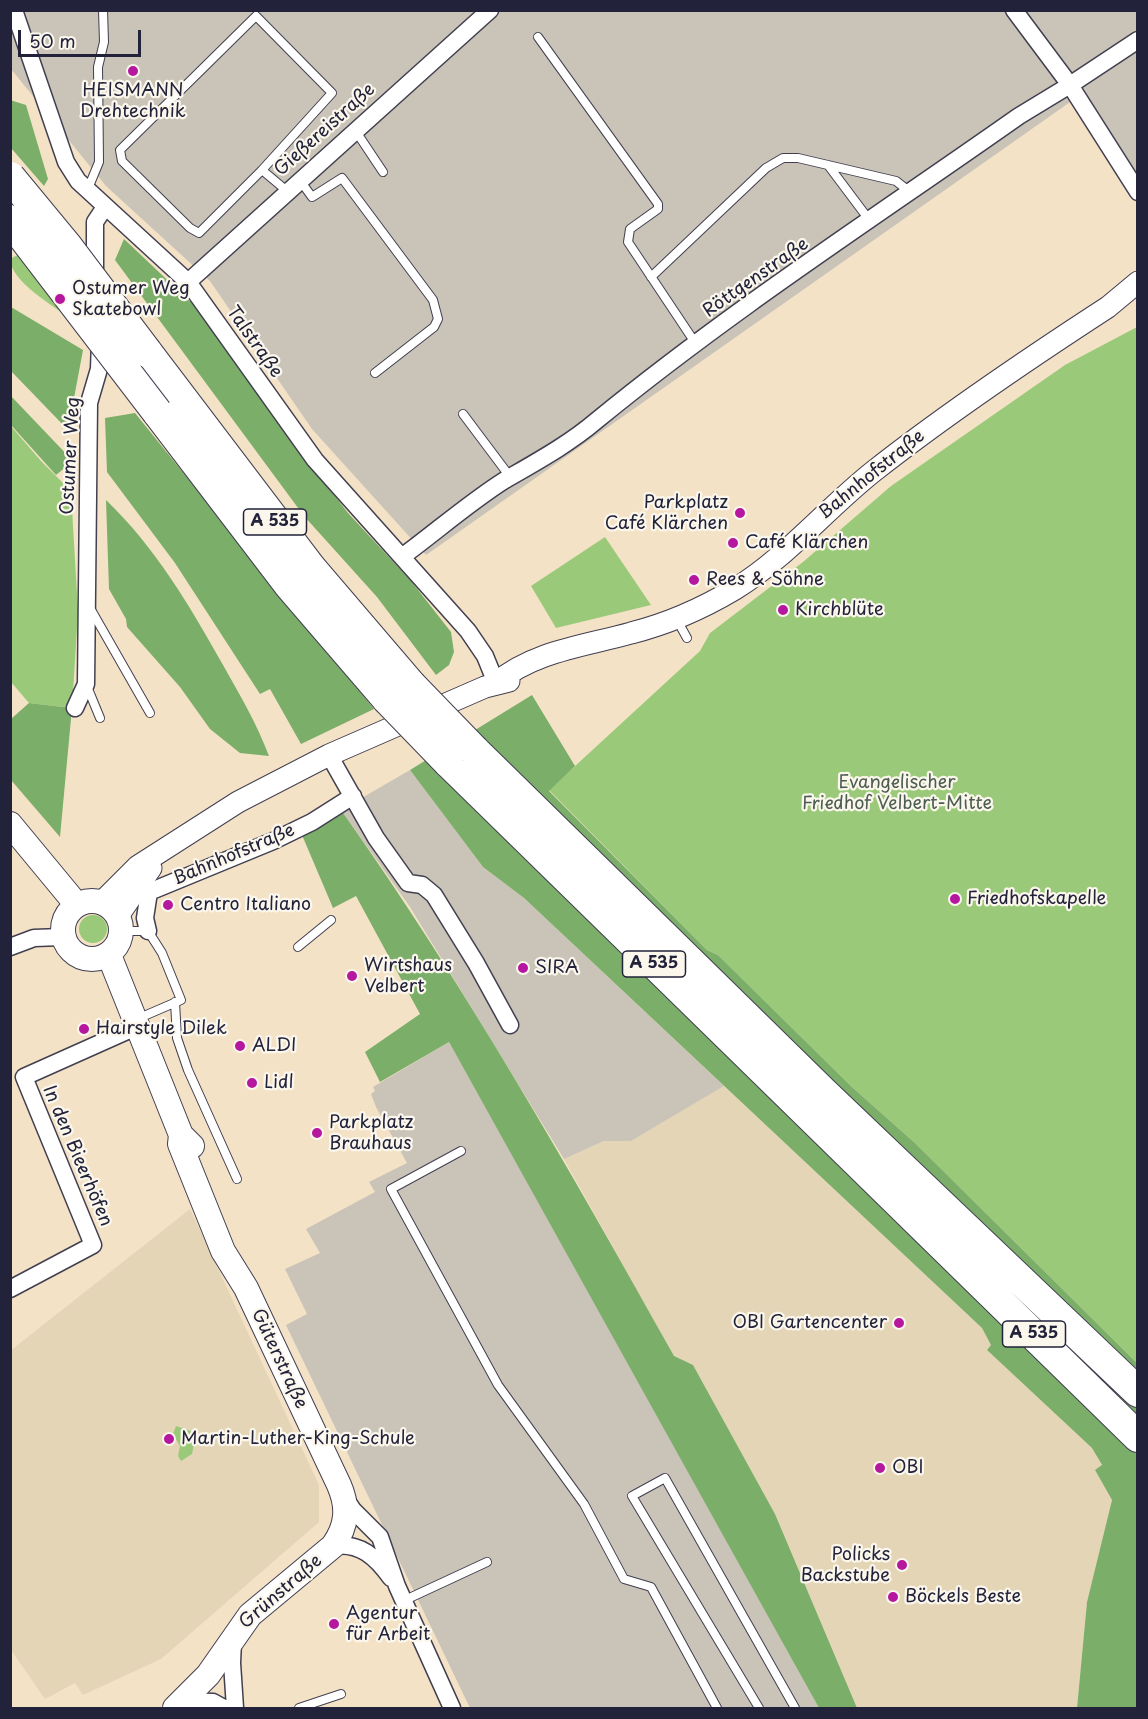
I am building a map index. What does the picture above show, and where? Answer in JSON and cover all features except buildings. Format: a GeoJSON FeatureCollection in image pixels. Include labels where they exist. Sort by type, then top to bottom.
{"type":"FeatureCollection","features":[{"type":"Feature","properties":{"kind":"highway","name":"A 535"},"geometry":{"type":"LineString","coordinates":[[10,177],[67,246],[311,568],[399,692]]}},
{"type":"Feature","properties":{"kind":"highway","name":"A 535"},"geometry":{"type":"LineString","coordinates":[[10,220],[290,585],[399,692],[1137,1437]]}},
{"type":"Feature","properties":{"kind":"highway","name":"A 535"},"geometry":{"type":"LineString","coordinates":[[461,756],[823,1092],[1137,1392]]}},
{"type":"Feature","properties":{"kind":"main road"},"geometry":{"type":"LineString","coordinates":[[10,824],[77,905]]}},
{"type":"Feature","properties":{"kind":"main road"},"geometry":{"type":"LineString","coordinates":[[90,901],[114,917],[118,944],[109,955],[96,958],[84,957],[70,949],[62,937],[64,921],[77,905],[90,901]]}},
{"type":"Feature","properties":{"kind":"main road","name":"Güterstraße"},"geometry":{"type":"LineString","coordinates":[[109,955],[182,1135],[180,1144],[224,1251],[246,1288],[344,1497]]}},
{"type":"Feature","properties":{"kind":"main road","name":"Grünstraße"},"geometry":{"type":"LineString","coordinates":[[179,1705],[208,1675],[235,1633],[262,1604],[333,1546],[345,1525],[344,1497]]}},
{"type":"Feature","properties":{"kind":"street","name":"Talstraße"},"geometry":{"type":"LineString","coordinates":[[14,10],[15,32],[66,162],[87,192],[188,282],[315,460],[372,526],[403,556],[477,643],[496,682]]}},
{"type":"Feature","properties":{"kind":"street","name":"Gießereistraße"},"geometry":{"type":"LineString","coordinates":[[188,282],[355,129],[490,10]]}},
{"type":"Feature","properties":{"kind":"street"},"geometry":{"type":"LineString","coordinates":[[1014,10],[1071,86],[1137,192]]}},
{"type":"Feature","properties":{"kind":"street","name":"Röttgenstraße"},"geometry":{"type":"LineString","coordinates":[[403,556],[511,478],[596,421],[616,402],[870,220],[1019,116],[1071,86],[1137,40]]}},
{"type":"Feature","properties":{"kind":"street","name":"Ostumer Weg"},"geometry":{"type":"LineString","coordinates":[[75,708],[86,684],[89,403],[99,369],[100,344],[95,306],[95,222],[105,207]]}},
{"type":"Feature","properties":{"kind":"street","name":"Bahnhofstraße"},"geometry":{"type":"LineString","coordinates":[[114,917],[144,875],[181,837],[237,802],[329,755],[496,682],[518,680],[581,658],[632,633],[709,604],[738,587],[765,567],[829,508],[918,437],[1108,306],[1137,282]]}},
{"type":"Feature","properties":{"kind":"street","name":"Bahnhofstraße"},"geometry":{"type":"LineString","coordinates":[[1108,306],[1137,296]]}},
{"type":"Feature","properties":{"kind":"street"},"geometry":{"type":"LineString","coordinates":[[329,755],[376,838],[408,883],[422,885],[434,895],[476,963],[510,1025]]}},
{"type":"Feature","properties":{"kind":"street","name":"Bahnhofstraße"},"geometry":{"type":"LineString","coordinates":[[148,931],[146,897],[153,889],[273,841],[312,822],[352,796]]}},
{"type":"Feature","properties":{"kind":"street"},"geometry":{"type":"LineString","coordinates":[[10,947],[34,938],[62,937]]}},
{"type":"Feature","properties":{"kind":"street","name":"In den Bieerhöfen"},"geometry":{"type":"LineString","coordinates":[[10,1289],[93,1245],[24,1077],[135,1023]]}},
{"type":"Feature","properties":{"kind":"street","name":"Güterstraße"},"geometry":{"type":"LineString","coordinates":[[344,1497],[352,1510],[380,1537],[400,1593],[452,1708]]}},
{"type":"Feature","properties":{"kind":"street","name":"Güterstraße"},"geometry":{"type":"LineString","coordinates":[[333,1546],[353,1545],[365,1551],[383,1567],[400,1593]]}},
{"type":"Feature","properties":{"kind":"street"},"geometry":{"type":"LineString","coordinates":[[235,1633],[232,1663],[235,1708]]}},
{"type":"Feature","properties":{"kind":"street"},"geometry":{"type":"LineString","coordinates":[[179,1705],[213,1702],[224,1708]]}},
{"type":"Feature","properties":{"kind":"lane"},"geometry":{"type":"LineString","coordinates":[[87,192],[99,162],[98,67],[104,42],[102,10]]}},
{"type":"Feature","properties":{"kind":"lane"},"geometry":{"type":"LineString","coordinates":[[256,16],[332,93],[262,170],[199,233],[190,228],[122,160],[120,150],[256,16]]}},
{"type":"Feature","properties":{"kind":"lane"},"geometry":{"type":"LineString","coordinates":[[538,37],[658,204],[658,209],[630,229],[627,242],[696,344]]}},
{"type":"Feature","properties":{"kind":"lane"},"geometry":{"type":"LineString","coordinates":[[355,129],[383,172]]}},
{"type":"Feature","properties":{"kind":"lane"},"geometry":{"type":"LineString","coordinates":[[651,277],[774,163],[792,157],[896,181],[910,192]]}},
{"type":"Feature","properties":{"kind":"lane"},"geometry":{"type":"LineString","coordinates":[[827,164],[870,220]]}},
{"type":"Feature","properties":{"kind":"lane"},"geometry":{"type":"LineString","coordinates":[[262,170],[312,197],[342,178],[433,300],[438,319],[434,327],[375,373]]}},
{"type":"Feature","properties":{"kind":"lane"},"geometry":{"type":"LineString","coordinates":[[463,414],[511,478]]}},
{"type":"Feature","properties":{"kind":"lane"},"geometry":{"type":"LineString","coordinates":[[87,603],[150,713]]}},
{"type":"Feature","properties":{"kind":"lane"},"geometry":{"type":"LineString","coordinates":[[676,618],[687,638]]}},
{"type":"Feature","properties":{"kind":"lane"},"geometry":{"type":"LineString","coordinates":[[86,684],[100,718]]}},
{"type":"Feature","properties":{"kind":"lane"},"geometry":{"type":"LineString","coordinates":[[114,917],[148,931],[162,953],[178,1001],[177,1038],[188,1070],[237,1179]]}},
{"type":"Feature","properties":{"kind":"lane"},"geometry":{"type":"LineString","coordinates":[[298,948],[331,920]]}},
{"type":"Feature","properties":{"kind":"lane"},"geometry":{"type":"LineString","coordinates":[[135,1023],[178,1001]]}},
{"type":"Feature","properties":{"kind":"lane"},"geometry":{"type":"LineString","coordinates":[[461,1150],[391,1189],[498,1385],[584,1504],[624,1579],[651,1587],[717,1708]]}},
{"type":"Feature","properties":{"kind":"lane"},"geometry":{"type":"LineString","coordinates":[[759,1708],[632,1496],[665,1478],[795,1708]]}},
{"type":"Feature","properties":{"kind":"lane"},"geometry":{"type":"LineString","coordinates":[[400,1593],[487,1562]]}},
{"type":"Feature","properties":{"kind":"lane"},"geometry":{"type":"LineString","coordinates":[[299,1708],[341,1694]]}},
{"type":"Feature","properties":{"kind":"shaded area"},"geometry":{"type":"Polygon","coordinates":[[[10,11],[1137,11],[1137,199],[1073,100],[426,555],[312,429],[210,281],[106,186],[11,69],[10,11]]]}},
{"type":"Feature","properties":{"kind":"shaded area"},"geometry":{"type":"Polygon","coordinates":[[[410,770],[483,867],[524,898],[724,1086],[631,1141],[604,1141],[564,1159],[410,907],[341,810],[410,770]]]}},
{"type":"Feature","properties":{"kind":"shaded area"},"geometry":{"type":"Polygon","coordinates":[[[449,1042],[819,1708],[470,1708],[286,1325],[307,1314],[285,1269],[320,1253],[306,1229],[375,1192],[369,1182],[407,1163],[376,1107],[371,1094],[375,1091],[373,1087],[449,1042]]]}},
{"type":"Feature","properties":{"kind":"shaded area"},"geometry":{"type":"Polygon","coordinates":[[[724,1086],[982,1328],[992,1345],[987,1350],[1092,1448],[1102,1466],[1095,1470],[1112,1500],[1087,1602],[1077,1708],[857,1708],[775,1514],[693,1365],[674,1357],[564,1159],[604,1141],[631,1141],[724,1086]]]}},
{"type":"Feature","properties":{"kind":"shaded area","name":"Martin-Luther-King-Schule"},"geometry":{"type":"Polygon","coordinates":[[[190,1209],[319,1485],[319,1522],[161,1659],[83,1695],[75,1683],[45,1699],[11,1650],[10,1351],[190,1209]]]}},
{"type":"Feature","properties":{"kind":"green space"},"geometry":{"type":"Polygon","coordinates":[[[10,100],[26,105],[48,179],[44,186],[11,148],[10,100]]]}},
{"type":"Feature","properties":{"kind":"green space","name":"Ostumer Weg Skatebowl"},"geometry":{"type":"Polygon","coordinates":[[[51,237],[73,320],[35,293],[12,268],[10,259],[51,237]]]}},
{"type":"Feature","properties":{"kind":"green space"},"geometry":{"type":"Polygon","coordinates":[[[124,239],[198,309],[289,436],[348,513],[411,581],[451,632],[454,652],[449,665],[436,675],[377,597],[304,516],[115,260],[124,239]]]}},
{"type":"Feature","properties":{"kind":"green space"},"geometry":{"type":"Polygon","coordinates":[[[11,307],[83,350],[68,430],[11,371],[11,307]]]}},
{"type":"Feature","properties":{"kind":"green space","name":"Evangelischer Friedhof Velbert-Mitte"},"geometry":{"type":"Polygon","coordinates":[[[1137,327],[1137,1363],[915,1143],[852,1087],[718,955],[707,950],[549,790],[700,651],[710,633],[803,562],[891,486],[1065,365],[1137,327]]]}},
{"type":"Feature","properties":{"kind":"green space"},"geometry":{"type":"Polygon","coordinates":[[[10,395],[73,461],[56,475],[11,425],[10,395]]]}},
{"type":"Feature","properties":{"kind":"green space"},"geometry":{"type":"Polygon","coordinates":[[[135,413],[374,709],[301,744],[270,689],[260,694],[175,563],[107,472],[105,418],[135,413]]]}},
{"type":"Feature","properties":{"kind":"green space"},"geometry":{"type":"Polygon","coordinates":[[[10,425],[71,491],[78,612],[72,708],[29,703],[11,682],[10,425]]]}},
{"type":"Feature","properties":{"kind":"green space"},"geometry":{"type":"Polygon","coordinates":[[[106,500],[156,557],[184,599],[242,699],[269,756],[240,753],[210,729],[180,687],[127,627],[126,619],[109,589],[106,500]]]}},
{"type":"Feature","properties":{"kind":"green space"},"geometry":{"type":"Polygon","coordinates":[[[605,537],[651,605],[556,628],[531,586],[605,537]]]}},
{"type":"Feature","properties":{"kind":"green space"},"geometry":{"type":"Polygon","coordinates":[[[532,695],[575,766],[549,791],[707,950],[718,955],[852,1087],[915,1143],[1137,1363],[1137,1708],[1077,1708],[1087,1602],[1112,1500],[1095,1470],[1102,1465],[1092,1448],[987,1350],[991,1345],[982,1328],[524,898],[483,867],[410,770],[532,695]]]}},
{"type":"Feature","properties":{"kind":"green space"},"geometry":{"type":"Polygon","coordinates":[[[29,703],[72,708],[60,837],[11,780],[11,719],[29,703]]]}},
{"type":"Feature","properties":{"kind":"green space"},"geometry":{"type":"Polygon","coordinates":[[[341,810],[430,943],[515,1078],[674,1356],[693,1365],[775,1514],[857,1708],[819,1708],[449,1042],[380,1082],[365,1052],[420,1014],[356,896],[333,908],[302,835],[341,810]]]}},
{"type":"Feature","properties":{"kind":"green space"},"geometry":{"type":"Polygon","coordinates":[[[93,915],[103,919],[107,929],[103,939],[93,943],[83,939],[79,929],[83,919],[93,915]]]}},
{"type":"Feature","properties":{"kind":"green space"},"geometry":{"type":"Polygon","coordinates":[[[176,1426],[191,1431],[195,1439],[192,1454],[181,1461],[178,1456],[180,1446],[173,1434],[176,1426]]]}},
{"type":"Feature","properties":{"kind":"place","name":"HEISMANN Drehtechnik"},"geometry":{"type":"Point","coordinates":[133,71]}},
{"type":"Feature","properties":{"kind":"place","name":"Ostumer Weg Skatebowl"},"geometry":{"type":"Point","coordinates":[60,299]}},
{"type":"Feature","properties":{"kind":"place","name":"Parkplatz Café Klärchen"},"geometry":{"type":"Point","coordinates":[740,513]}},
{"type":"Feature","properties":{"kind":"place","name":"Café Klärchen"},"geometry":{"type":"Point","coordinates":[733,543]}},
{"type":"Feature","properties":{"kind":"place","name":"Rees & Söhne"},"geometry":{"type":"Point","coordinates":[694,580]}},
{"type":"Feature","properties":{"kind":"place","name":"Kirchblüte"},"geometry":{"type":"Point","coordinates":[783,610]}},
{"type":"Feature","properties":{"kind":"place","name":"Friedhofskapelle"},"geometry":{"type":"Point","coordinates":[955,899]}},
{"type":"Feature","properties":{"kind":"place","name":"Centro Italiano"},"geometry":{"type":"Point","coordinates":[168,905]}},
{"type":"Feature","properties":{"kind":"place","name":"SIRA"},"geometry":{"type":"Point","coordinates":[523,968]}},
{"type":"Feature","properties":{"kind":"place","name":"Wirtshaus Velbert"},"geometry":{"type":"Point","coordinates":[352,976]}},
{"type":"Feature","properties":{"kind":"place","name":"Hairstyle Dilek"},"geometry":{"type":"Point","coordinates":[84,1029]}},
{"type":"Feature","properties":{"kind":"place","name":"ALDI"},"geometry":{"type":"Point","coordinates":[240,1046]}},
{"type":"Feature","properties":{"kind":"place","name":"Lidl"},"geometry":{"type":"Point","coordinates":[252,1083]}},
{"type":"Feature","properties":{"kind":"place","name":"Parkplatz Brauhaus"},"geometry":{"type":"Point","coordinates":[317,1133]}},
{"type":"Feature","properties":{"kind":"place","name":"OBI Gartencenter"},"geometry":{"type":"Point","coordinates":[899,1323]}},
{"type":"Feature","properties":{"kind":"place","name":"Martin-Luther-King-Schule"},"geometry":{"type":"Point","coordinates":[169,1439]}},
{"type":"Feature","properties":{"kind":"place","name":"OBI"},"geometry":{"type":"Point","coordinates":[880,1468]}},
{"type":"Feature","properties":{"kind":"place","name":"Policks Backstube"},"geometry":{"type":"Point","coordinates":[902,1565]}},
{"type":"Feature","properties":{"kind":"place","name":"Böckels Beste"},"geometry":{"type":"Point","coordinates":[893,1597]}},
{"type":"Feature","properties":{"kind":"place","name":"Agentur für Arbeit"},"geometry":{"type":"Point","coordinates":[334,1624]}}]}
